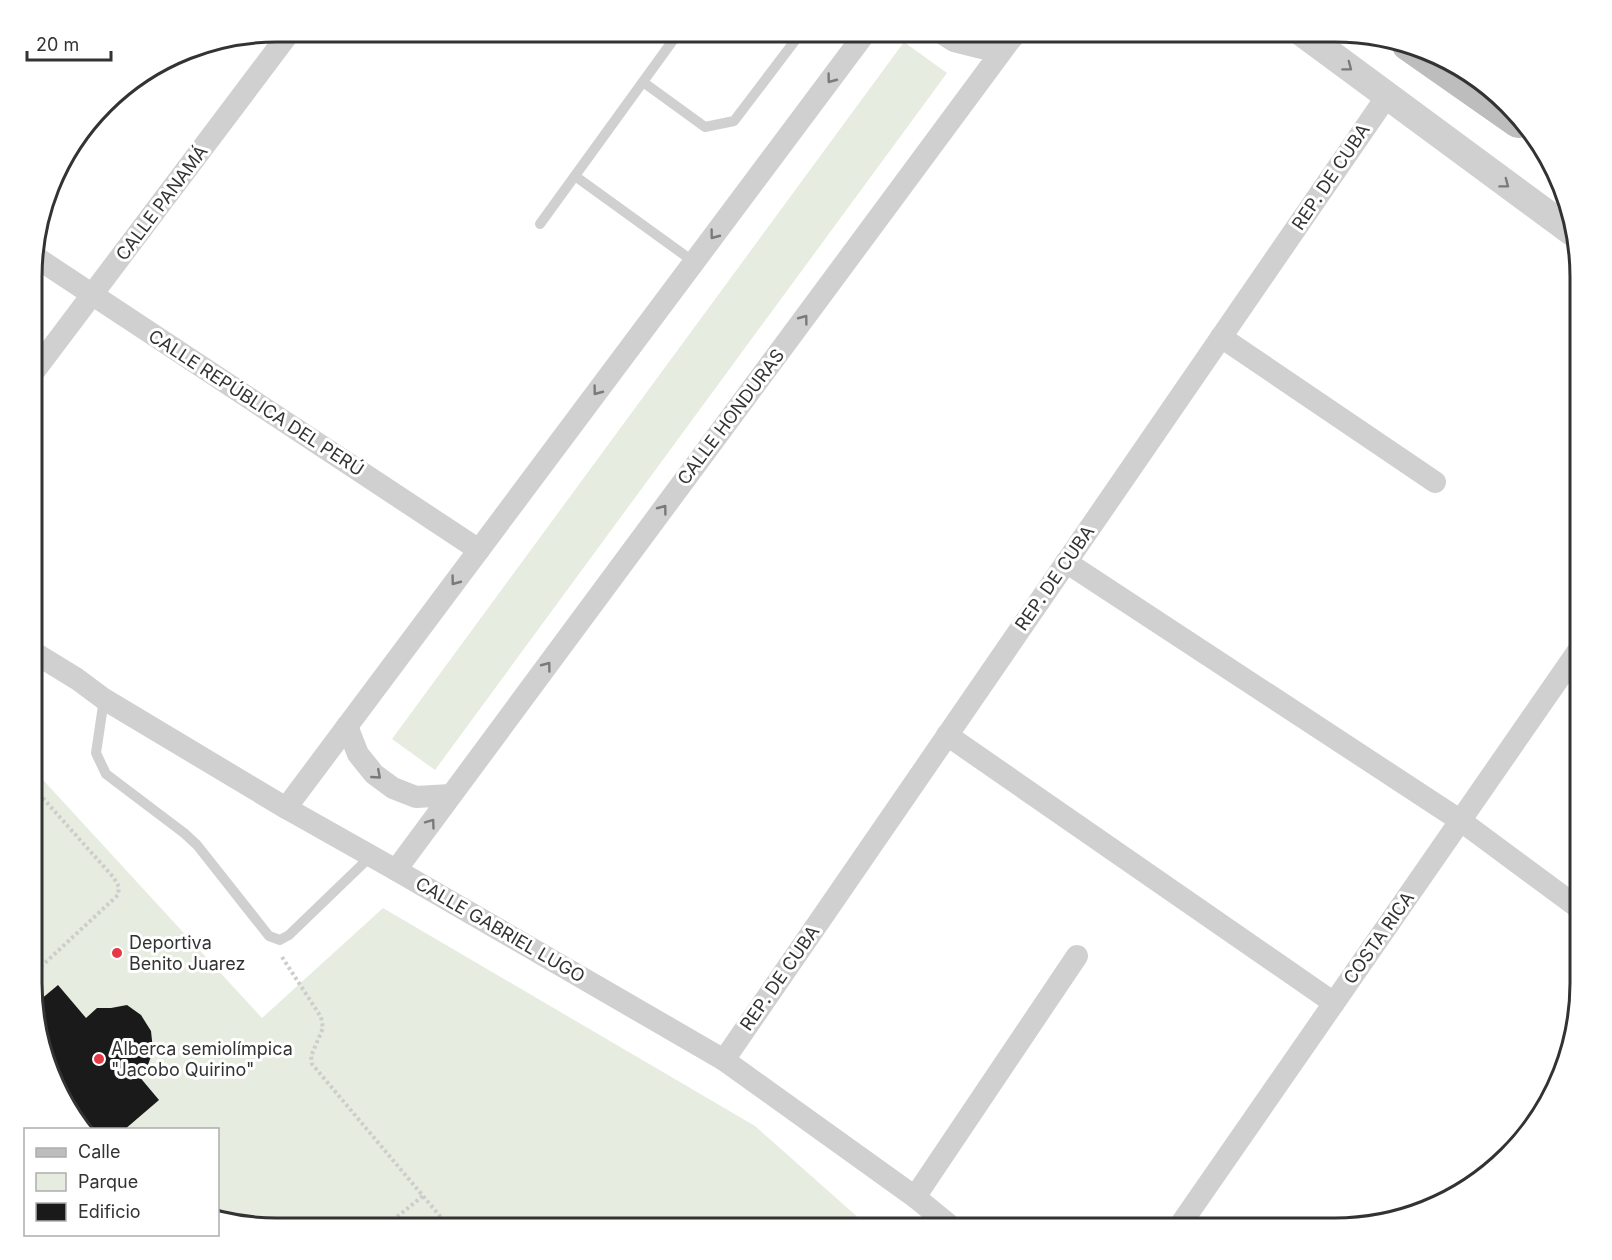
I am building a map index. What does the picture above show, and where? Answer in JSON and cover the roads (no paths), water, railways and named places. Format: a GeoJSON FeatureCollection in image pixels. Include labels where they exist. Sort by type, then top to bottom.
{"type":"FeatureCollection","features":[{"type":"Feature","properties":{"kind":"main road"},"geometry":{"type":"LineString","coordinates":[[1436,65],[1498,108]]}},
{"type":"Feature","properties":{"kind":"street","name":"CALLE PANAMÁ"},"geometry":{"type":"LineString","coordinates":[[42,361],[283,42]]}},
{"type":"Feature","properties":{"kind":"street"},"geometry":{"type":"LineString","coordinates":[[286,808],[859,42]]}},
{"type":"Feature","properties":{"kind":"street","name":"CALLE HONDURAS"},"geometry":{"type":"LineString","coordinates":[[958,42],[982,48],[997,42]]}},
{"type":"Feature","properties":{"kind":"street","name":"CALLE HONDURAS"},"geometry":{"type":"LineString","coordinates":[[396,870],[1009,42]]}},
{"type":"Feature","properties":{"kind":"street"},"geometry":{"type":"LineString","coordinates":[[1314,42],[1564,226]]}},
{"type":"Feature","properties":{"kind":"street","name":"REP. DE CUBA"},"geometry":{"type":"LineString","coordinates":[[724,1060],[1387,96]]}},
{"type":"Feature","properties":{"kind":"street","name":"CALLE REPÚBLICA DEL PERÚ"},"geometry":{"type":"LineString","coordinates":[[43,262],[478,550]]}},
{"type":"Feature","properties":{"kind":"street"},"geometry":{"type":"LineString","coordinates":[[1221,337],[1435,482]]}},
{"type":"Feature","properties":{"kind":"street"},"geometry":{"type":"LineString","coordinates":[[1066,562],[1461,821],[1570,902]]}},
{"type":"Feature","properties":{"kind":"street","name":"CALLE GABRIEL LUGO"},"geometry":{"type":"LineString","coordinates":[[42,658],[104,699],[286,808],[724,1060],[915,1197],[941,1218]]}},
{"type":"Feature","properties":{"kind":"street"},"geometry":{"type":"LineString","coordinates":[[42,662],[77,679]]}},
{"type":"Feature","properties":{"kind":"street","name":"COSTA RICA"},"geometry":{"type":"LineString","coordinates":[[1185,1218],[1570,663]]}},
{"type":"Feature","properties":{"kind":"street"},"geometry":{"type":"LineString","coordinates":[[347,726],[358,754],[374,774],[393,788],[416,797],[451,795]]}},
{"type":"Feature","properties":{"kind":"street"},"geometry":{"type":"LineString","coordinates":[[947,735],[1334,1003]]}},
{"type":"Feature","properties":{"kind":"street"},"geometry":{"type":"LineString","coordinates":[[915,1197],[1077,956]]}},
{"type":"Feature","properties":{"kind":"lane"},"geometry":{"type":"LineString","coordinates":[[540,224],[672,42]]}},
{"type":"Feature","properties":{"kind":"lane"},"geometry":{"type":"LineString","coordinates":[[643,82],[705,127],[734,121],[794,42]]}},
{"type":"Feature","properties":{"kind":"lane"},"geometry":{"type":"LineString","coordinates":[[575,176],[694,262]]}},
{"type":"Feature","properties":{"kind":"lane"},"geometry":{"type":"LineString","coordinates":[[104,699],[96,753],[106,774],[197,845],[268,936],[280,940],[289,935],[370,856]]}},
{"type":"Feature","properties":{"kind":"place","name":"Deportiva Benito Juarez"},"geometry":{"type":"Point","coordinates":[117,953]}},
{"type":"Feature","properties":{"kind":"place","name":"Alberca semiolímpica \"Jacobo Quirino\""},"geometry":{"type":"Point","coordinates":[99,1059]}}]}
